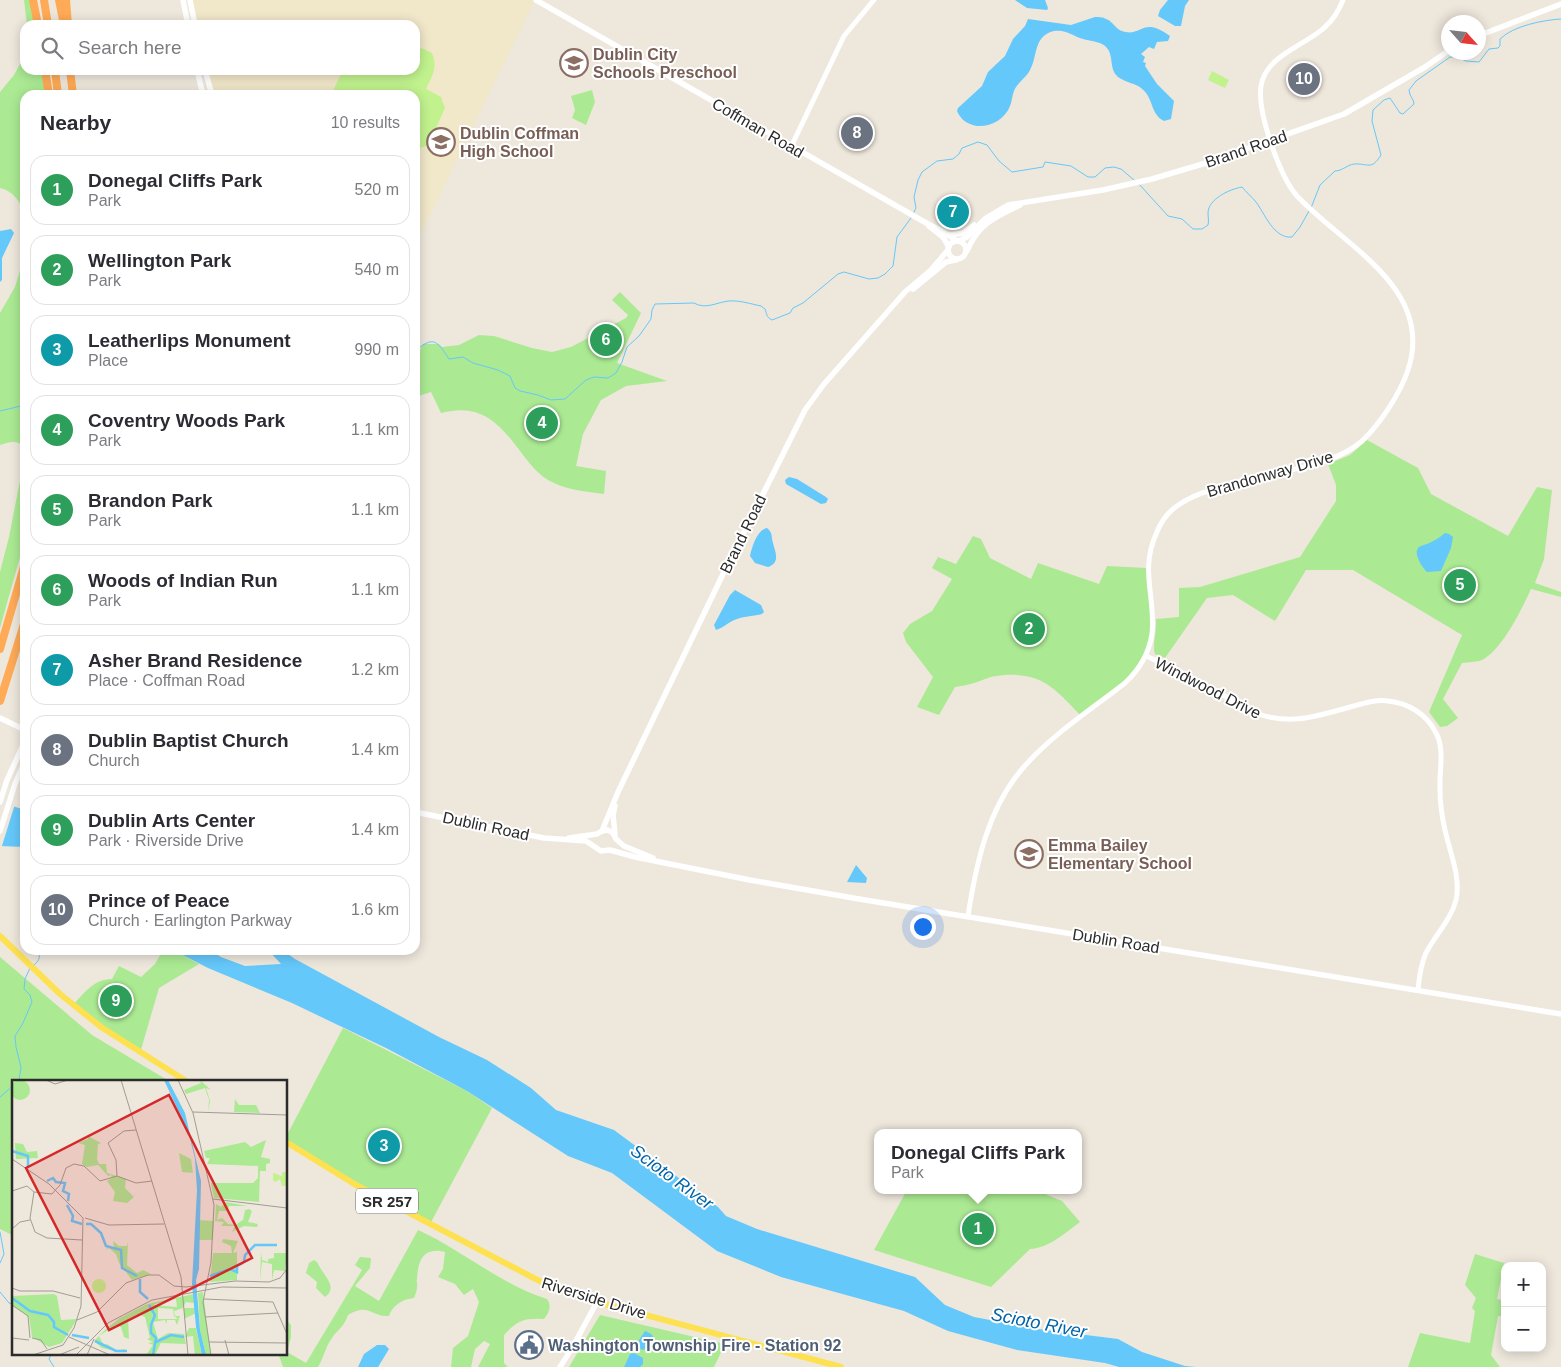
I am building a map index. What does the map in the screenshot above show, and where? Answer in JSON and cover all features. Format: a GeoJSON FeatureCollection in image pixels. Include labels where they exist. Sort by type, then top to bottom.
{"type":"FeatureCollection","features":[{"type":"Feature","properties":{"kind":"highway"},"geometry":{"type":"LineString","coordinates":[[33,0],[37,20]]}},
{"type":"Feature","properties":{"kind":"highway"},"geometry":{"type":"LineString","coordinates":[[44,0],[47,20]]}},
{"type":"Feature","properties":{"kind":"highway"},"geometry":{"type":"LineString","coordinates":[[59,0],[63,20]]}},
{"type":"Feature","properties":{"kind":"highway"},"geometry":{"type":"LineString","coordinates":[[66,0],[68,20]]}},
{"type":"Feature","properties":{"kind":"highway"},"geometry":{"type":"LineString","coordinates":[[47,75],[48,90]]}},
{"type":"Feature","properties":{"kind":"highway"},"geometry":{"type":"LineString","coordinates":[[56,75],[57,90]]}},
{"type":"Feature","properties":{"kind":"highway"},"geometry":{"type":"LineString","coordinates":[[71,75],[73,90]]}},
{"type":"Feature","properties":{"kind":"highway"},"geometry":{"type":"LineString","coordinates":[[0,649],[20,581]]}},
{"type":"Feature","properties":{"kind":"highway"},"geometry":{"type":"LineString","coordinates":[[0,701],[20,637]]}},
{"type":"Feature","properties":{"kind":"main road"},"geometry":{"type":"LineString","coordinates":[[183,0],[187,20]]}},
{"type":"Feature","properties":{"kind":"main road"},"geometry":{"type":"LineString","coordinates":[[190,0],[194,20]]}},
{"type":"Feature","properties":{"kind":"main road","name":"Coffman Road"},"geometry":{"type":"LineString","coordinates":[[536,0],[958,241]]}},
{"type":"Feature","properties":{"kind":"main road"},"geometry":{"type":"LineString","coordinates":[[1486,33],[1561,4]]}},
{"type":"Feature","properties":{"kind":"main road","name":"Brand Road"},"geometry":{"type":"LineString","coordinates":[[958,241],[966,238],[986,218],[1008,205],[1145,181],[1206,163],[1355,108],[1441,55]]}},
{"type":"Feature","properties":{"kind":"main road"},"geometry":{"type":"LineString","coordinates":[[198,75],[202,90]]}},
{"type":"Feature","properties":{"kind":"main road"},"geometry":{"type":"LineString","coordinates":[[206,75],[211,90]]}},
{"type":"Feature","properties":{"kind":"main road","name":"Brand Road"},"geometry":{"type":"LineString","coordinates":[[967,251],[973,238],[983,226],[1002,213],[1026,201]]}},
{"type":"Feature","properties":{"kind":"main road","name":"Brand Road"},"geometry":{"type":"LineString","coordinates":[[950,236],[963,234],[982,218],[986,218]]}},
{"type":"Feature","properties":{"kind":"main road","name":"Coffman Road"},"geometry":{"type":"LineString","coordinates":[[928,224],[932,230],[943,237],[949,249]]}},
{"type":"Feature","properties":{"kind":"main road"},"geometry":{"type":"LineString","coordinates":[[958,241],[964,244],[967,251],[964,257],[956,260],[950,255],[949,249],[952,243],[958,241]]}},
{"type":"Feature","properties":{"kind":"main road","name":"Brand Road"},"geometry":{"type":"LineString","coordinates":[[600,832],[732,555],[806,410],[824,384],[900,298],[931,270],[949,249]]}},
{"type":"Feature","properties":{"kind":"main road","name":"Brand Road"},"geometry":{"type":"LineString","coordinates":[[900,298],[946,262],[956,260]]}},
{"type":"Feature","properties":{"kind":"main road"},"geometry":{"type":"LineString","coordinates":[[0,718],[20,728]]}},
{"type":"Feature","properties":{"kind":"main road"},"geometry":{"type":"LineString","coordinates":[[0,802],[20,751]]}},
{"type":"Feature","properties":{"kind":"main road"},"geometry":{"type":"LineString","coordinates":[[0,832],[20,772]]}},
{"type":"Feature","properties":{"kind":"main road","name":"Brand Road"},"geometry":{"type":"LineString","coordinates":[[616,837],[613,816],[618,792]]}},
{"type":"Feature","properties":{"kind":"main road","name":"Dublin Road"},"geometry":{"type":"LineString","coordinates":[[420,813],[556,840],[586,841],[597,847]]}},
{"type":"Feature","properties":{"kind":"main road"},"geometry":{"type":"LineString","coordinates":[[611,831],[616,837],[615,846],[610,850],[604,851],[597,847],[595,840],[600,832],[611,831]]}},
{"type":"Feature","properties":{"kind":"main road","name":"Dublin Road"},"geometry":{"type":"LineString","coordinates":[[556,840],[600,832]]}},
{"type":"Feature","properties":{"kind":"main road","name":"Dublin Road"},"geometry":{"type":"LineString","coordinates":[[616,837],[627,848],[672,864]]}},
{"type":"Feature","properties":{"kind":"main road","name":"Dublin Road"},"geometry":{"type":"LineString","coordinates":[[610,850],[787,886],[1561,1014]]}},
{"type":"Feature","properties":{"kind":"main road"},"geometry":{"type":"LineString","coordinates":[[0,936],[60,994],[101,1027],[184,1080]]}},
{"type":"Feature","properties":{"kind":"main road","name":"Riverside Drive"},"geometry":{"type":"LineString","coordinates":[[288,1143],[356,1185],[551,1287],[597,1302],[841,1367]]}},
{"type":"Feature","properties":{"kind":"main road"},"geometry":{"type":"LineString","coordinates":[[560,1367],[597,1302]]}},
{"type":"Feature","properties":{"kind":"street"},"geometry":{"type":"LineString","coordinates":[[791,147],[844,36],[874,0]]}},
{"type":"Feature","properties":{"kind":"street","name":"Brandonway Drive"},"geometry":{"type":"LineString","coordinates":[[968,916],[976,872],[992,817],[1004,794],[1018,774],[1047,744],[1125,683],[1134,674],[1146,656],[1152,635],[1147,568],[1150,545],[1160,526],[1172,510],[1191,498],[1211,490],[1329,460],[1348,450],[1362,441],[1383,415],[1404,382],[1410,365],[1413,346],[1408,310],[1404,302],[1381,272],[1296,195],[1284,177],[1262,116],[1260,99],[1263,77],[1272,64],[1326,27],[1338,12],[1343,0]]}},
{"type":"Feature","properties":{"kind":"street","name":"Windwood Drive"},"geometry":{"type":"LineString","coordinates":[[1146,656],[1175,669],[1251,711],[1268,718],[1300,720],[1366,702],[1385,700],[1413,708],[1429,722],[1438,735],[1441,750],[1440,788],[1442,814],[1456,870],[1457,890],[1453,909],[1426,955],[1418,990]]}},
{"type":"Feature","properties":{"kind":"shaded area","name":"Dublin Coffman High School"},"geometry":{"type":"Polygon","coordinates":[[[190,0],[535,0],[420,236],[420,90],[211,90],[206,75],[420,75],[420,20],[194,20],[190,0]]]}},
{"type":"Feature","properties":{"kind":"green space"},"geometry":{"type":"Polygon","coordinates":[[[24,0],[31,0],[35,20],[26,20],[24,0]]]}},
{"type":"Feature","properties":{"kind":"green space"},"geometry":{"type":"Polygon","coordinates":[[[420,47],[432,53],[434,58],[432,76],[426,89],[441,97],[445,108],[428,145],[420,148],[420,90],[333,90],[341,75],[420,75],[420,47]]]}},
{"type":"Feature","properties":{"kind":"green space"},"geometry":{"type":"Polygon","coordinates":[[[20,64],[20,75],[44,75],[45,90],[20,90],[20,204],[9,192],[0,188],[0,92],[20,64]]]}},
{"type":"Feature","properties":{"kind":"green space"},"geometry":{"type":"Polygon","coordinates":[[[1212,71],[1229,80],[1225,88],[1208,80],[1212,71]]]}},
{"type":"Feature","properties":{"kind":"green space"},"geometry":{"type":"Polygon","coordinates":[[[592,90],[595,102],[586,125],[572,118],[575,110],[571,96],[592,90]]]}},
{"type":"Feature","properties":{"kind":"green space"},"geometry":{"type":"Polygon","coordinates":[[[20,270],[20,444],[15,442],[0,445],[0,313],[15,287],[20,270]]]}},
{"type":"Feature","properties":{"kind":"green space"},"geometry":{"type":"Polygon","coordinates":[[[620,292],[641,313],[617,363],[667,381],[626,386],[601,400],[583,434],[576,466],[606,471],[604,494],[568,488],[548,480],[534,469],[506,434],[489,418],[479,413],[468,411],[455,410],[441,413],[431,392],[420,395],[420,350],[423,344],[439,344],[442,347],[459,345],[479,335],[494,336],[552,352],[571,347],[626,318],[628,315],[612,300],[620,292]]]}},
{"type":"Feature","properties":{"kind":"green space"},"geometry":{"type":"Polygon","coordinates":[[[1367,440],[1418,468],[1431,494],[1508,536],[1537,487],[1552,490],[1544,559],[1535,583],[1561,592],[1561,597],[1531,589],[1511,628],[1497,648],[1482,660],[1462,663],[1443,699],[1458,718],[1447,726],[1440,727],[1429,712],[1462,635],[1353,570],[1306,570],[1275,621],[1233,595],[1207,598],[1165,658],[1155,654],[1156,619],[1179,617],[1179,588],[1200,587],[1300,557],[1336,501],[1336,485],[1328,464],[1350,455],[1367,440]]]}},
{"type":"Feature","properties":{"kind":"green space"},"geometry":{"type":"Polygon","coordinates":[[[20,481],[20,557],[0,628],[0,572],[20,481]]]}},
{"type":"Feature","properties":{"kind":"green space"},"geometry":{"type":"Polygon","coordinates":[[[973,536],[981,539],[990,558],[1031,579],[1038,563],[1099,584],[1107,566],[1147,568],[1151,609],[1151,634],[1149,648],[1136,671],[1126,682],[1082,717],[1063,697],[1045,683],[1035,678],[1011,675],[993,677],[955,687],[939,715],[917,707],[933,677],[906,642],[903,633],[910,624],[932,611],[952,579],[932,568],[938,557],[956,564],[973,536]]]}},
{"type":"Feature","properties":{"kind":"green space"},"geometry":{"type":"Polygon","coordinates":[[[160,955],[182,955],[199,964],[159,988],[140,1053],[73,1005],[95,984],[112,979],[119,966],[141,977],[155,964],[160,955]]]}},
{"type":"Feature","properties":{"kind":"green space"},"geometry":{"type":"Polygon","coordinates":[[[0,957],[92,1035],[167,1080],[12,1080],[12,1235],[0,1229],[0,957]]]}},
{"type":"Feature","properties":{"kind":"green space"},"geometry":{"type":"Polygon","coordinates":[[[343,1028],[467,1091],[492,1108],[430,1224],[288,1143],[288,1133],[343,1028]]]}},
{"type":"Feature","properties":{"kind":"green space"},"geometry":{"type":"Polygon","coordinates":[[[905,1194],[1045,1194],[1062,1201],[1080,1222],[1050,1243],[1030,1249],[991,1287],[874,1250],[905,1194]]]}},
{"type":"Feature","properties":{"kind":"green space"},"geometry":{"type":"Polygon","coordinates":[[[418,1230],[513,1285],[547,1299],[549,1309],[544,1319],[522,1321],[513,1326],[504,1335],[504,1363],[508,1367],[478,1367],[490,1344],[484,1341],[475,1349],[471,1367],[451,1367],[453,1348],[468,1336],[479,1302],[473,1289],[464,1295],[455,1284],[438,1277],[443,1269],[445,1252],[432,1251],[423,1256],[421,1260],[417,1290],[414,1298],[398,1304],[392,1309],[389,1316],[365,1310],[355,1311],[348,1315],[330,1341],[318,1367],[283,1367],[278,1354],[288,1353],[306,1363],[362,1270],[355,1265],[360,1257],[371,1258],[370,1268],[355,1286],[379,1301],[418,1230]]]}},
{"type":"Feature","properties":{"kind":"green space"},"geometry":{"type":"Polygon","coordinates":[[[1475,1254],[1501,1262],[1501,1278],[1497,1299],[1501,1300],[1501,1316],[1498,1316],[1491,1355],[1500,1367],[1408,1367],[1420,1333],[1470,1343],[1475,1311],[1472,1308],[1476,1298],[1465,1285],[1475,1254]]]}},
{"type":"Feature","properties":{"kind":"green space"},"geometry":{"type":"Polygon","coordinates":[[[314,1260],[318,1263],[330,1283],[329,1294],[325,1297],[316,1288],[317,1282],[306,1273],[309,1263],[314,1260]]]}},
{"type":"Feature","properties":{"kind":"green space"},"geometry":{"type":"Polygon","coordinates":[[[600,1315],[725,1344],[714,1367],[569,1367],[600,1315]]]}},
{"type":"Feature","properties":{"kind":"green space"},"geometry":{"type":"Polygon","coordinates":[[[288,1322],[291,1325],[291,1337],[288,1348],[288,1322]]]}},
{"type":"Feature","properties":{"kind":"water"},"geometry":{"type":"Polygon","coordinates":[[[1015,0],[1045,0],[1048,8],[1047,10],[1027,8],[1015,0]]]}},
{"type":"Feature","properties":{"kind":"water"},"geometry":{"type":"Polygon","coordinates":[[[1168,0],[1189,0],[1185,6],[1181,26],[1175,26],[1158,16],[1168,0]]]}},
{"type":"Feature","properties":{"kind":"water"},"geometry":{"type":"Polygon","coordinates":[[[1095,17],[1102,17],[1108,20],[1122,31],[1134,32],[1143,28],[1154,27],[1170,36],[1168,41],[1157,42],[1154,49],[1149,47],[1141,54],[1145,57],[1143,62],[1146,63],[1145,66],[1157,84],[1174,101],[1171,119],[1164,121],[1160,118],[1143,89],[1117,76],[1113,70],[1109,51],[1104,45],[1058,31],[1047,34],[1039,42],[1030,70],[1015,88],[1010,106],[1005,115],[992,124],[982,126],[967,123],[960,117],[957,111],[958,108],[982,86],[988,72],[1005,56],[1013,39],[1025,26],[1028,19],[1071,25],[1095,17]]]}},
{"type":"Feature","properties":{"kind":"water"},"geometry":{"type":"Polygon","coordinates":[[[11,229],[14,233],[2,258],[2,280],[0,282],[0,231],[11,229]]]}},
{"type":"Feature","properties":{"kind":"water"},"geometry":{"type":"Polygon","coordinates":[[[789,477],[797,479],[826,497],[828,499],[826,503],[821,504],[786,484],[785,480],[789,477]]]}},
{"type":"Feature","properties":{"kind":"water"},"geometry":{"type":"Polygon","coordinates":[[[767,528],[771,533],[776,556],[775,562],[768,567],[755,563],[750,556],[758,535],[763,529],[767,528]]]}},
{"type":"Feature","properties":{"kind":"water"},"geometry":{"type":"Polygon","coordinates":[[[1445,533],[1453,537],[1451,548],[1441,571],[1427,572],[1419,560],[1417,550],[1419,547],[1434,541],[1445,533]]]}},
{"type":"Feature","properties":{"kind":"water"},"geometry":{"type":"Polygon","coordinates":[[[735,590],[761,605],[764,612],[734,620],[716,630],[714,625],[730,595],[735,590]]]}},
{"type":"Feature","properties":{"kind":"water"},"geometry":{"type":"Polygon","coordinates":[[[0,802],[20,808],[20,847],[0,846],[0,802]]]}},
{"type":"Feature","properties":{"kind":"water"},"geometry":{"type":"Polygon","coordinates":[[[856,865],[867,878],[866,883],[847,882],[856,865]]]}},
{"type":"Feature","properties":{"kind":"water","name":"Scioto River"},"geometry":{"type":"Polygon","coordinates":[[[183,955],[218,955],[245,966],[281,964],[273,955],[289,955],[439,1037],[487,1060],[531,1088],[556,1110],[614,1130],[718,1207],[726,1216],[757,1229],[915,1277],[945,1305],[974,1317],[1038,1329],[1118,1339],[1142,1352],[1185,1366],[1196,1367],[1119,1367],[1105,1363],[1017,1350],[948,1331],[904,1311],[781,1277],[717,1251],[612,1173],[568,1156],[467,1091],[386,1048],[292,1003],[208,968],[183,955]]]}},
{"type":"Feature","properties":{"kind":"water"},"geometry":{"type":"Polygon","coordinates":[[[645,1331],[654,1337],[656,1346],[643,1350],[638,1348],[637,1343],[645,1331]]]}},
{"type":"Feature","properties":{"kind":"water"},"geometry":{"type":"Polygon","coordinates":[[[377,1345],[385,1345],[389,1349],[378,1367],[358,1367],[364,1354],[377,1345]]]}},
{"type":"Feature","properties":{"kind":"water"},"geometry":{"type":"Polygon","coordinates":[[[634,1353],[643,1358],[643,1364],[640,1367],[624,1367],[630,1354],[634,1353]]]}},
{"type":"Feature","properties":{"kind":"pier"},"geometry":{"type":"Polygon","coordinates":[[[0,799],[15,804],[1,849],[0,849],[0,799]]]}},
{"type":"Feature","properties":{"kind":"waterway"},"geometry":{"type":"LineString","coordinates":[[1311,208],[1320,185],[1335,171],[1354,164],[1372,165],[1378,160],[1381,155],[1372,121],[1373,110],[1384,100],[1390,98],[1400,113],[1403,114],[1414,104],[1409,90],[1416,81],[1450,57],[1479,62],[1489,49],[1500,46],[1500,39],[1506,34],[1537,22],[1561,19]]}},
{"type":"Feature","properties":{"kind":"waterway"},"geometry":{"type":"LineString","coordinates":[[913,214],[916,208],[914,197],[922,172],[937,161],[953,159],[962,148],[978,142],[987,145],[999,161],[1012,172],[1043,167],[1045,162],[1071,166],[1088,177],[1095,177],[1105,168],[1114,167],[1121,169],[1134,180]]}},
{"type":"Feature","properties":{"kind":"waterway"},"geometry":{"type":"LineString","coordinates":[[1139,184],[1168,216],[1182,219],[1193,229],[1202,229],[1208,225],[1209,208],[1220,195],[1242,187],[1256,202],[1275,230],[1286,237],[1292,237],[1309,211]]}},
{"type":"Feature","properties":{"kind":"waterway"},"geometry":{"type":"LineString","coordinates":[[420,347],[427,343],[435,342],[449,359],[463,357],[473,363],[498,370],[510,376],[515,388],[520,391],[551,400],[565,399],[586,380],[594,377],[608,378],[616,373],[627,347],[639,336],[651,319],[655,304],[694,303],[707,306],[729,301],[741,302],[761,306],[772,320],[790,313],[793,308],[803,303],[838,274],[844,272],[869,279],[878,278],[885,274],[893,266],[897,237],[911,218]]}},
{"type":"Feature","properties":{"kind":"waterway"},"geometry":{"type":"LineString","coordinates":[[0,411],[20,406]]}},
{"type":"Feature","properties":{"kind":"waterway"},"geometry":{"type":"LineString","coordinates":[[34,965],[38,961],[39,955]]}},
{"type":"Feature","properties":{"kind":"waterway"},"geometry":{"type":"LineString","coordinates":[[19,1080],[21,1067],[15,1036],[32,1002],[30,995],[24,989],[25,979],[30,968]]}},
{"type":"Feature","properties":{"kind":"waterway"},"geometry":{"type":"LineString","coordinates":[[0,1097],[12,1087]]}},
{"type":"Feature","properties":{"kind":"waterway"},"geometry":{"type":"LineString","coordinates":[[0,1232],[4,1254],[0,1263]]}},
{"type":"Feature","properties":{"kind":"waterway"},"geometry":{"type":"LineString","coordinates":[[0,1292],[9,1303],[12,1304]]}},
{"type":"Feature","properties":{"kind":"waterway"},"geometry":{"type":"LineString","coordinates":[[52,1354],[49,1359],[54,1367]]}},
{"type":"Feature","properties":{"kind":"place","name":"Dublin City Schools Preschool"},"geometry":{"type":"Point","coordinates":[574,63]}},
{"type":"Feature","properties":{"kind":"place","name":"Prince of Peace"},"geometry":{"type":"Point","coordinates":[1304,79]}},
{"type":"Feature","properties":{"kind":"place","name":"Dublin Baptist Church"},"geometry":{"type":"Point","coordinates":[857,133]}},
{"type":"Feature","properties":{"kind":"place","name":"Dublin Coffman High School"},"geometry":{"type":"Point","coordinates":[441,142]}},
{"type":"Feature","properties":{"kind":"place","name":"Asher Brand Residence"},"geometry":{"type":"Point","coordinates":[953,212]}},
{"type":"Feature","properties":{"kind":"place","name":"Woods of Indian Run"},"geometry":{"type":"Point","coordinates":[606,340]}},
{"type":"Feature","properties":{"kind":"place","name":"Coventry Woods Park"},"geometry":{"type":"Point","coordinates":[542,423]}},
{"type":"Feature","properties":{"kind":"place","name":"Brandon Park"},"geometry":{"type":"Point","coordinates":[1460,585]}},
{"type":"Feature","properties":{"kind":"place","name":"Wellington Park"},"geometry":{"type":"Point","coordinates":[1029,629]}},
{"type":"Feature","properties":{"kind":"place","name":"Emma Bailey Elementary School"},"geometry":{"type":"Point","coordinates":[1029,854]}},
{"type":"Feature","properties":{"kind":"place","name":"Dublin Arts Center"},"geometry":{"type":"Point","coordinates":[116,1001]}},
{"type":"Feature","properties":{"kind":"place","name":"Leatherlips Monument"},"geometry":{"type":"Point","coordinates":[384,1146]}},
{"type":"Feature","properties":{"kind":"place","name":"Donegal Cliffs Park"},"geometry":{"type":"Point","coordinates":[978,1229]}},
{"type":"Feature","properties":{"kind":"place","name":"Washington Township Fire - Station 92"},"geometry":{"type":"Point","coordinates":[529,1345]}}]}
